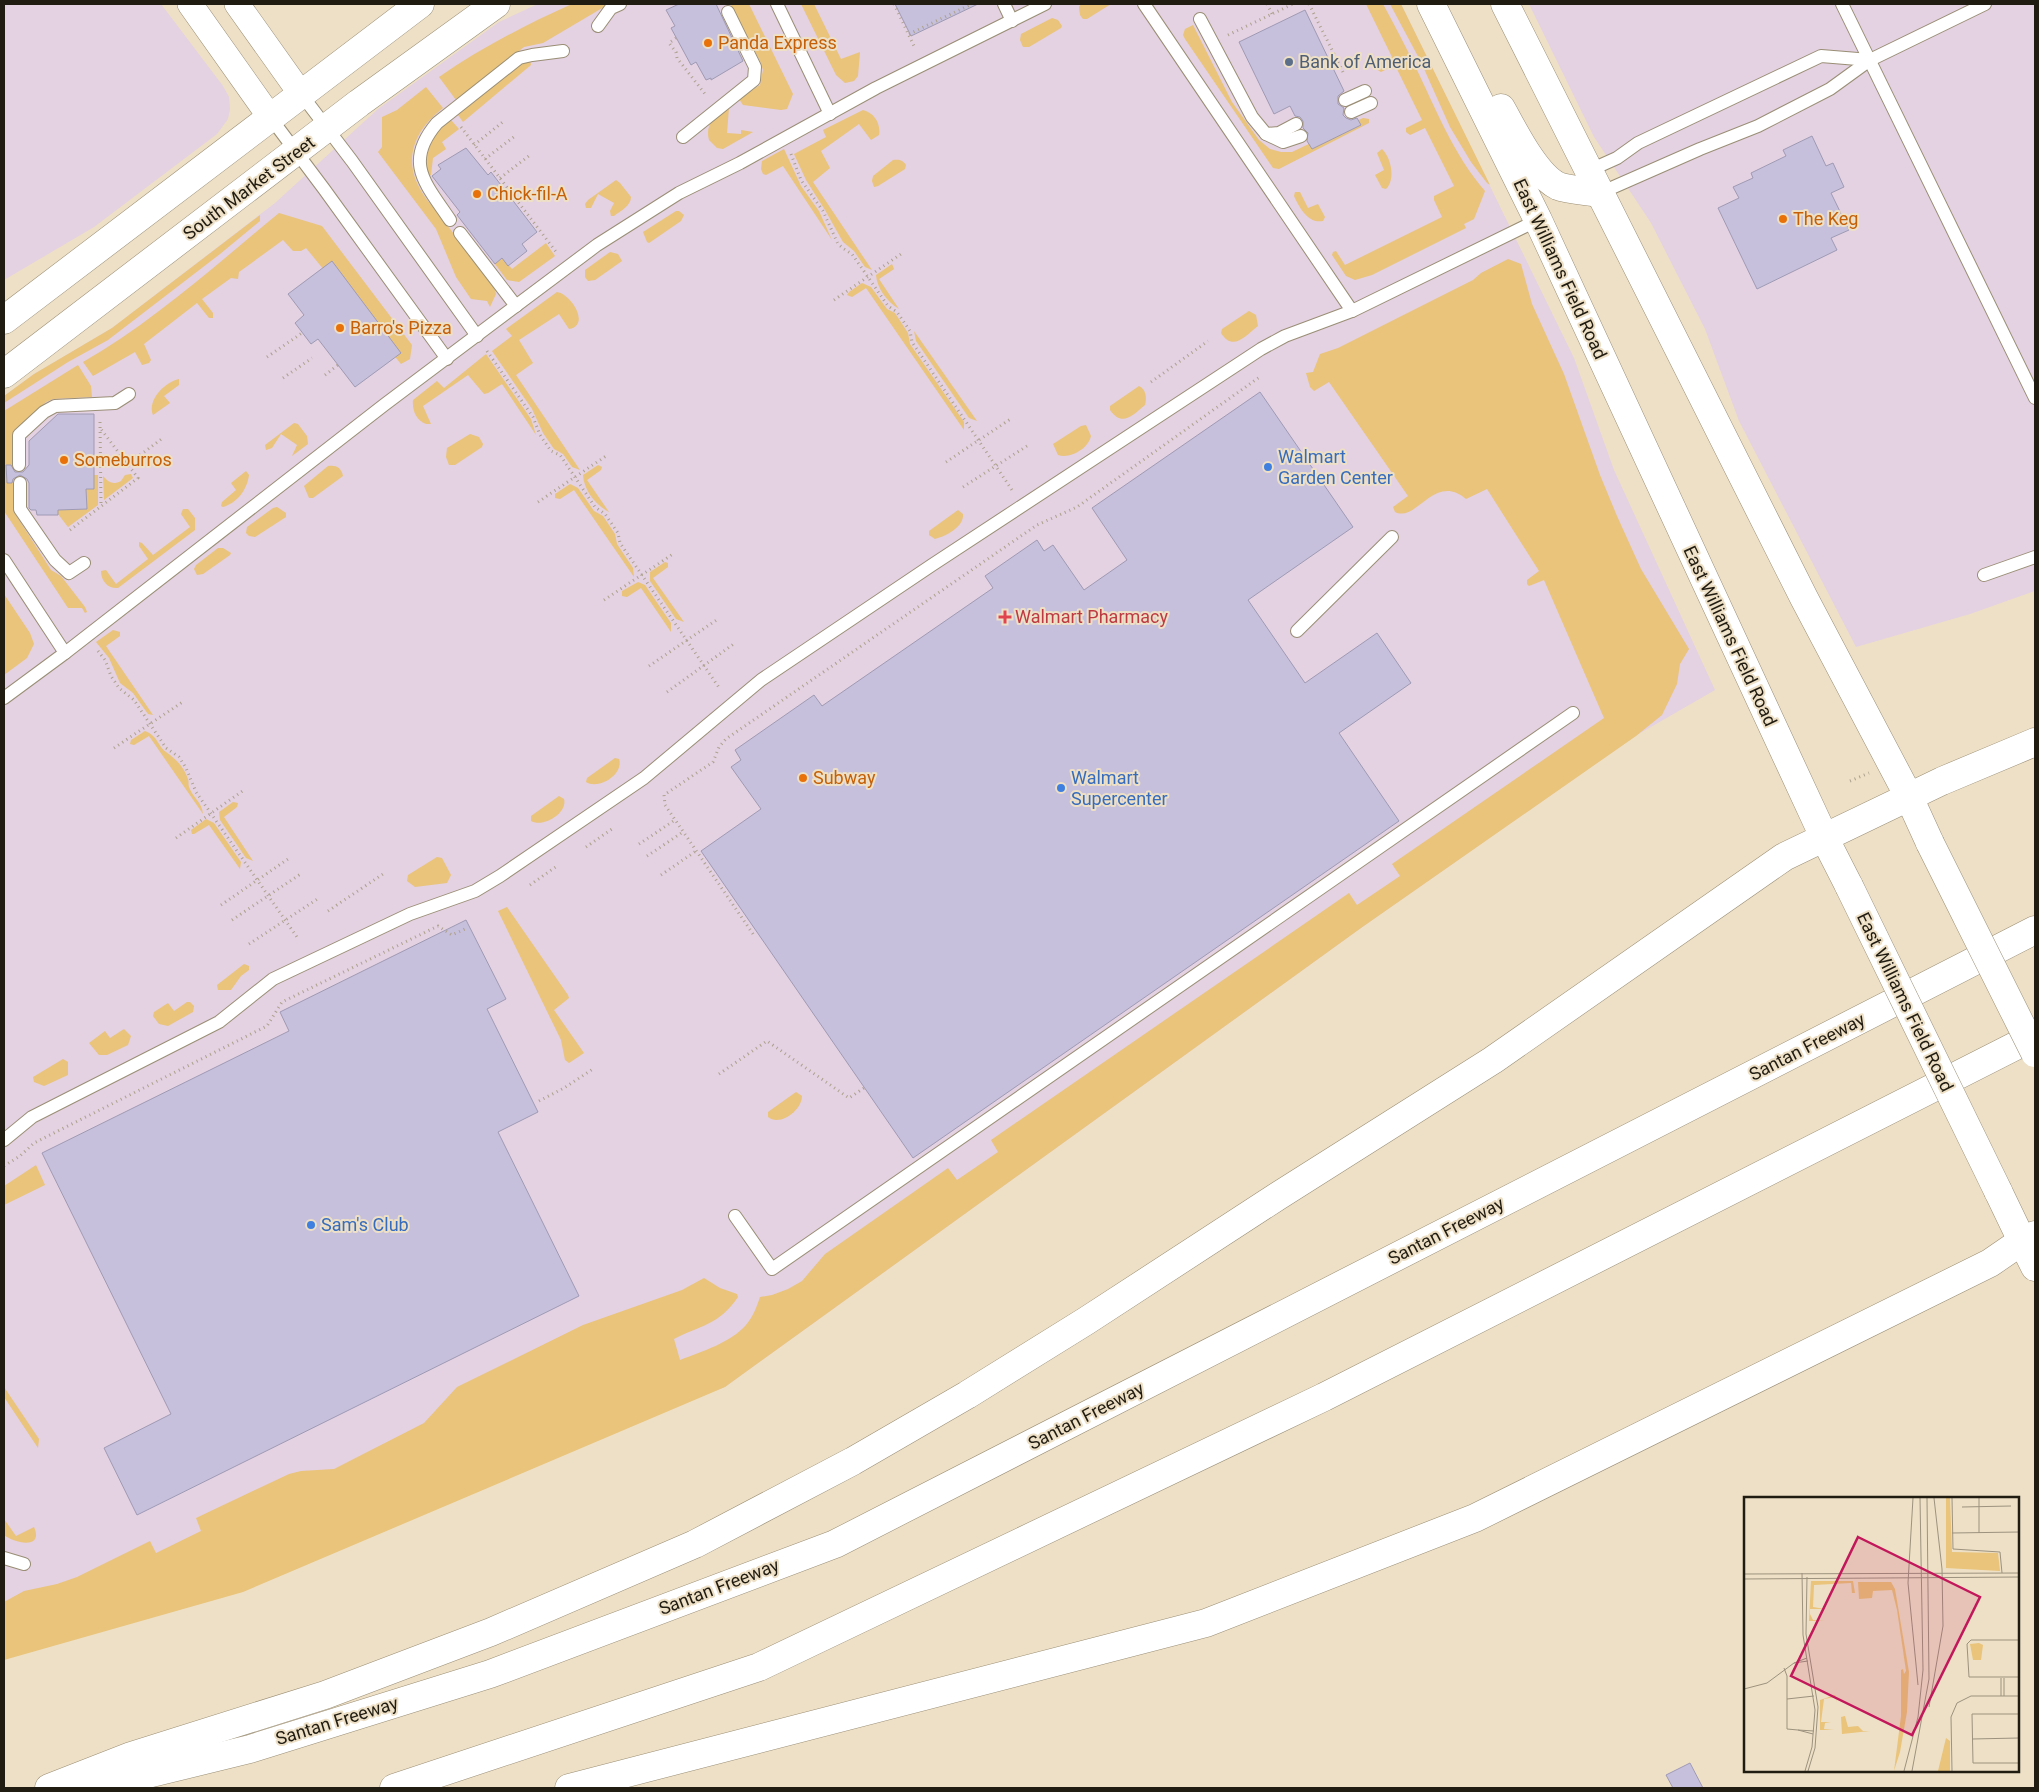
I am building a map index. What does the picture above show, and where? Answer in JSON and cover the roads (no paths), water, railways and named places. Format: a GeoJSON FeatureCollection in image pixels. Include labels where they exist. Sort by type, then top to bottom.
{"type":"FeatureCollection","features":[{"type":"Feature","properties":{"kind":"main road"},"geometry":{"type":"LineString","coordinates":[[4,320],[420,4]]}},
{"type":"Feature","properties":{"kind":"main road","name":"South Market Street"},"geometry":{"type":"LineString","coordinates":[[4,374],[326,128],[496,4]]}},
{"type":"Feature","properties":{"kind":"main road","name":"East Williams Field Road"},"geometry":{"type":"LineString","coordinates":[[1430,4],[1538,220],[1824,837],[1998,1191],[2029,1238],[2035,1267]]}},
{"type":"Feature","properties":{"kind":"main road"},"geometry":{"type":"LineString","coordinates":[[1505,4],[1804,598],[1909,797],[2035,1053]]}},
{"type":"Feature","properties":{"kind":"main road"},"geometry":{"type":"LineString","coordinates":[[1455,54],[1490,88],[1513,130],[1540,171],[1558,186],[1594,182]]}},
{"type":"Feature","properties":{"kind":"main road"},"geometry":{"type":"LineString","coordinates":[[49,1788],[131,1756],[325,1695],[491,1632],[695,1544],[854,1461],[967,1395],[1078,1326],[1493,1060],[1784,857],[1909,797],[2035,742]]}},
{"type":"Feature","properties":{"kind":"main road","name":"Santan Freeway"},"geometry":{"type":"LineString","coordinates":[[90,1788],[250,1749],[490,1674],[836,1544],[2035,930]]}},
{"type":"Feature","properties":{"kind":"main road"},"geometry":{"type":"LineString","coordinates":[[394,1788],[759,1667],[1324,1397],[2035,1036]]}},
{"type":"Feature","properties":{"kind":"main road"},"geometry":{"type":"LineString","coordinates":[[568,1788],[1206,1623],[1475,1518],[1990,1263],[2029,1238]]}},
{"type":"Feature","properties":{"kind":"street"},"geometry":{"type":"LineString","coordinates":[[190,4],[270,117]]}},
{"type":"Feature","properties":{"kind":"street"},"geometry":{"type":"LineString","coordinates":[[237,4],[301,94]]}},
{"type":"Feature","properties":{"kind":"lane"},"geometry":{"type":"LineString","coordinates":[[598,26],[611,8],[620,4]]}},
{"type":"Feature","properties":{"kind":"lane"},"geometry":{"type":"LineString","coordinates":[[777,4],[830,114]]}},
{"type":"Feature","properties":{"kind":"lane"},"geometry":{"type":"LineString","coordinates":[[1004,4],[1012,21]]}},
{"type":"Feature","properties":{"kind":"lane"},"geometry":{"type":"LineString","coordinates":[[4,698],[65,653],[384,405],[597,246],[671,198],[876,88],[1045,4]]}},
{"type":"Feature","properties":{"kind":"lane"},"geometry":{"type":"LineString","coordinates":[[1144,4],[1352,311]]}},
{"type":"Feature","properties":{"kind":"lane"},"geometry":{"type":"LineString","coordinates":[[1842,4],[2035,398]]}},
{"type":"Feature","properties":{"kind":"lane"},"geometry":{"type":"LineString","coordinates":[[1594,182],[1700,149],[1758,126],[1830,90],[1870,60],[1984,4]]}},
{"type":"Feature","properties":{"kind":"lane"},"geometry":{"type":"LineString","coordinates":[[683,137],[754,80],[755,66],[728,12]]}},
{"type":"Feature","properties":{"kind":"lane"},"geometry":{"type":"LineString","coordinates":[[1200,19],[1252,117],[1266,134],[1283,142],[1299,130]]}},
{"type":"Feature","properties":{"kind":"lane"},"geometry":{"type":"LineString","coordinates":[[450,220],[424,182],[421,174],[420,155],[427,134],[437,123],[519,58],[563,51]]}},
{"type":"Feature","properties":{"kind":"lane"},"geometry":{"type":"LineString","coordinates":[[1594,182],[1617,158],[1638,143],[1821,56],[1870,60]]}},
{"type":"Feature","properties":{"kind":"lane"},"geometry":{"type":"LineString","coordinates":[[1346,100],[1365,90]]}},
{"type":"Feature","properties":{"kind":"lane"},"geometry":{"type":"LineString","coordinates":[[301,94],[477,336]]}},
{"type":"Feature","properties":{"kind":"lane"},"geometry":{"type":"LineString","coordinates":[[1351,112],[1371,103]]}},
{"type":"Feature","properties":{"kind":"lane"},"geometry":{"type":"LineString","coordinates":[[270,117],[447,359]]}},
{"type":"Feature","properties":{"kind":"lane"},"geometry":{"type":"LineString","coordinates":[[4,1140],[32,1117],[219,1022],[273,980],[410,914],[475,891],[500,876],[644,778],[761,680],[1022,505],[1117,445],[1261,349],[1285,336],[1352,311],[1538,220]]}},
{"type":"Feature","properties":{"kind":"lane"},"geometry":{"type":"LineString","coordinates":[[460,233],[516,306]]}},
{"type":"Feature","properties":{"kind":"lane"},"geometry":{"type":"LineString","coordinates":[[19,465],[19,436],[44,412],[55,406],[114,403],[129,394]]}},
{"type":"Feature","properties":{"kind":"lane"},"geometry":{"type":"LineString","coordinates":[[20,484],[20,509],[55,560],[70,573],[84,563]]}},
{"type":"Feature","properties":{"kind":"lane"},"geometry":{"type":"LineString","coordinates":[[1297,631],[1392,537]]}},
{"type":"Feature","properties":{"kind":"lane"},"geometry":{"type":"LineString","coordinates":[[1984,576],[2035,557]]}},
{"type":"Feature","properties":{"kind":"lane"},"geometry":{"type":"LineString","coordinates":[[4,560],[65,653]]}},
{"type":"Feature","properties":{"kind":"lane"},"geometry":{"type":"LineString","coordinates":[[735,1216],[772,1269],[1573,713]]}},
{"type":"Feature","properties":{"kind":"lane"},"geometry":{"type":"LineString","coordinates":[[4,1558],[24,1564]]}},
{"type":"Feature","properties":{"kind":"place","name":"Panda Express"},"geometry":{"type":"Point","coordinates":[708,43]}},
{"type":"Feature","properties":{"kind":"place","name":"Bank of America"},"geometry":{"type":"Point","coordinates":[1289,62]}},
{"type":"Feature","properties":{"kind":"place","name":"Chick-fil-A"},"geometry":{"type":"Point","coordinates":[477,194]}},
{"type":"Feature","properties":{"kind":"place","name":"The Keg"},"geometry":{"type":"Point","coordinates":[1783,219]}},
{"type":"Feature","properties":{"kind":"place","name":"Barro's Pizza"},"geometry":{"type":"Point","coordinates":[340,328]}},
{"type":"Feature","properties":{"kind":"place","name":"Someburros"},"geometry":{"type":"Point","coordinates":[64,460]}},
{"type":"Feature","properties":{"kind":"place","name":"Walmart Garden Center"},"geometry":{"type":"Point","coordinates":[1268,467]}},
{"type":"Feature","properties":{"kind":"place","name":"Walmart Pharmacy"},"geometry":{"type":"Point","coordinates":[1005,617]}},
{"type":"Feature","properties":{"kind":"place","name":"Subway"},"geometry":{"type":"Point","coordinates":[803,778]}},
{"type":"Feature","properties":{"kind":"place","name":"Walmart Supercenter"},"geometry":{"type":"Point","coordinates":[1061,788]}},
{"type":"Feature","properties":{"kind":"place","name":"Sam's Club"},"geometry":{"type":"Point","coordinates":[311,1225]}}]}
